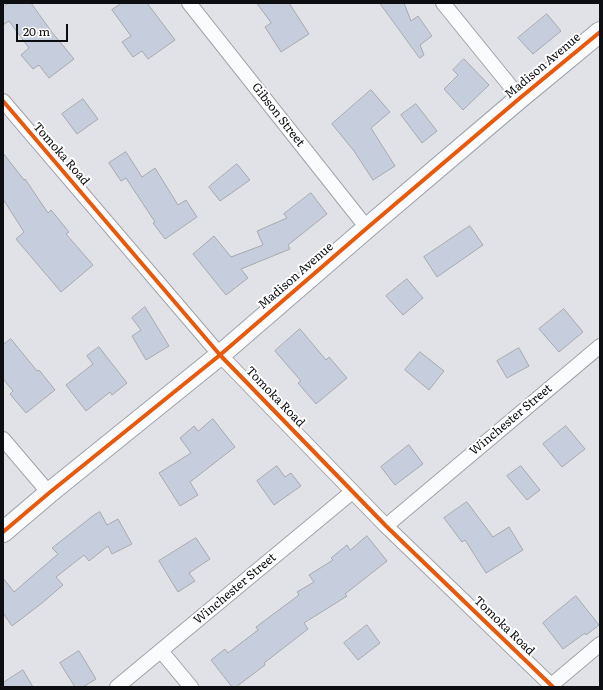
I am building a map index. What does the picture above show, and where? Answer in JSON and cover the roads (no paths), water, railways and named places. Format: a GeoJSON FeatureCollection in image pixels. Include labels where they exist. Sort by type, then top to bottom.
{"type":"FeatureCollection","features":[{"type":"Feature","properties":{"kind":"street","name":"Gibson Street"},"geometry":{"type":"LineString","coordinates":[[189,3],[367,228]]}},
{"type":"Feature","properties":{"kind":"street"},"geometry":{"type":"LineString","coordinates":[[443,3],[520,98]]}},
{"type":"Feature","properties":{"kind":"street","name":"Madison Avenue"},"geometry":{"type":"LineString","coordinates":[[3,532],[220,355],[367,228],[600,32]]}},
{"type":"Feature","properties":{"kind":"street","name":"Tomoka Road"},"geometry":{"type":"LineString","coordinates":[[3,101],[220,355],[352,492],[551,686]]}},
{"type":"Feature","properties":{"kind":"street","name":"Winchester Street"},"geometry":{"type":"LineString","coordinates":[[386,526],[600,346]]}},
{"type":"Feature","properties":{"kind":"street"},"geometry":{"type":"LineString","coordinates":[[3,439],[49,493]]}},
{"type":"Feature","properties":{"kind":"street","name":"Winchester Street"},"geometry":{"type":"LineString","coordinates":[[117,687],[352,492]]}},
{"type":"Feature","properties":{"kind":"street"},"geometry":{"type":"LineString","coordinates":[[551,686],[600,644]]}},
{"type":"Feature","properties":{"kind":"street"},"geometry":{"type":"LineString","coordinates":[[161,651],[191,687]]}}]}
